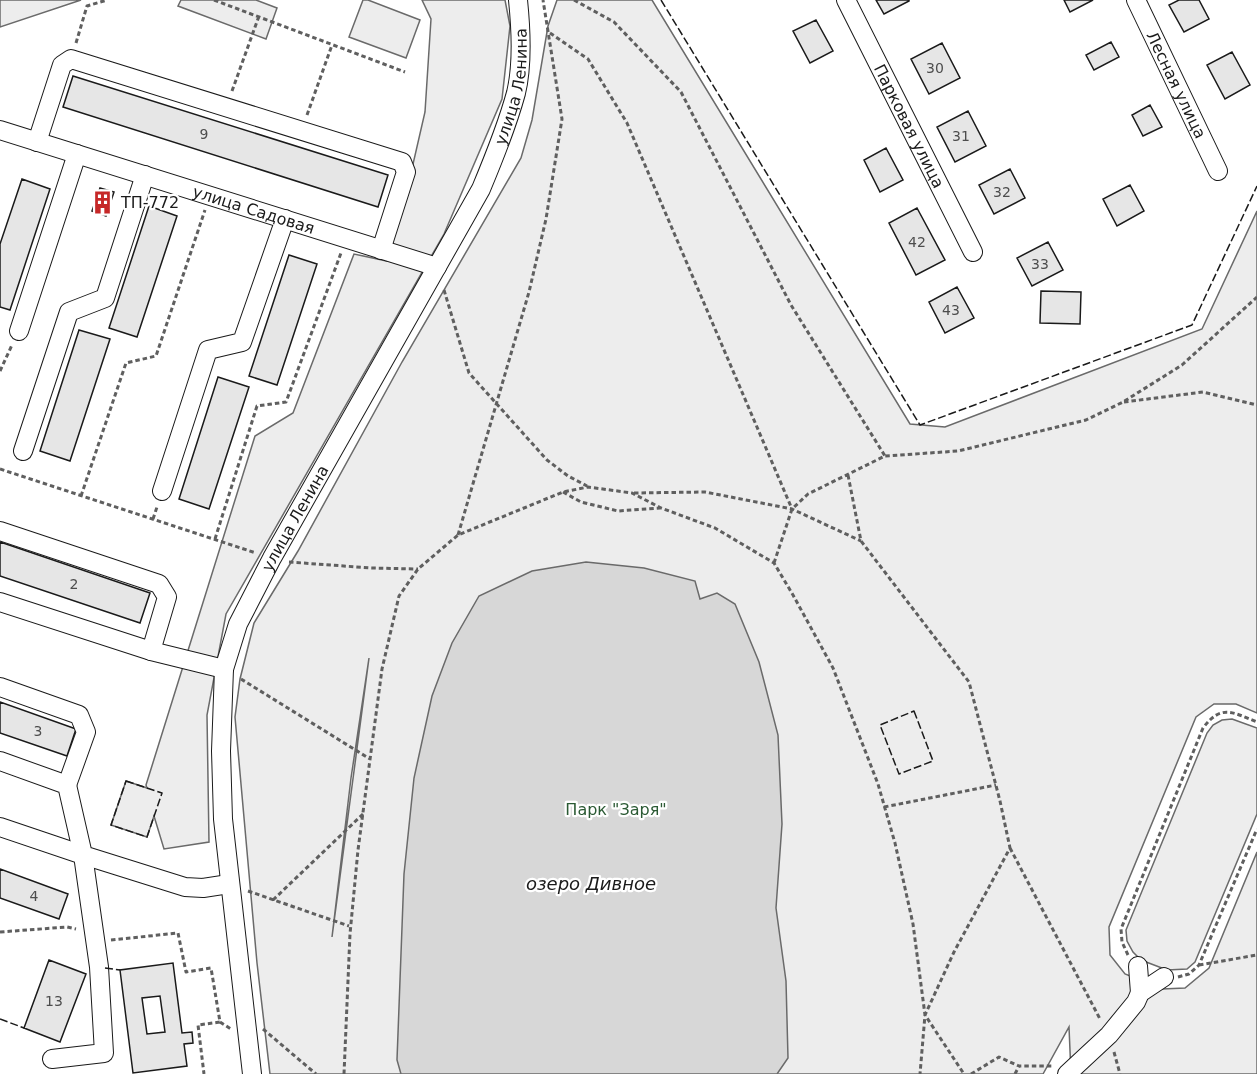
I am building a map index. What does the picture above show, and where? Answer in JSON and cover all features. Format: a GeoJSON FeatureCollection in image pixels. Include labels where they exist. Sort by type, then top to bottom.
{"type":"FeatureCollection","features":[{"type":"Feature","properties":{"kind":"street","name":"улица Ленина"},"geometry":{"type":"LineString","coordinates":[[252,1074],[223,819],[221,751],[224,669],[238,624],[272,558],[481,189],[500,143],[516,91],[522,32],[518,0]]}},
{"type":"Feature","properties":{"kind":"street","name":"Парковая улица"},"geometry":{"type":"LineString","coordinates":[[846,0],[973,252]]}},
{"type":"Feature","properties":{"kind":"street","name":"Лесная улица"},"geometry":{"type":"LineString","coordinates":[[1136,0],[1218,171]]}},
{"type":"Feature","properties":{"kind":"street"},"geometry":{"type":"LineString","coordinates":[[37,142],[62,65],[71,58],[402,162],[406,172],[381,250]]}},
{"type":"Feature","properties":{"kind":"street","name":"улица Садовая"},"geometry":{"type":"LineString","coordinates":[[0,130],[437,267]]}},
{"type":"Feature","properties":{"kind":"street"},"geometry":{"type":"LineString","coordinates":[[19,332],[77,154]]}},
{"type":"Feature","properties":{"kind":"street"},"geometry":{"type":"LineString","coordinates":[[23,451],[69,312],[105,298],[145,176]]}},
{"type":"Feature","properties":{"kind":"street"},"geometry":{"type":"LineString","coordinates":[[162,491],[208,350],[243,342],[285,219]]}},
{"type":"Feature","properties":{"kind":"street"},"geometry":{"type":"LineString","coordinates":[[0,531],[159,584],[167,597],[151,651]]}},
{"type":"Feature","properties":{"kind":"street"},"geometry":{"type":"LineString","coordinates":[[0,602],[151,651],[224,669]]}},
{"type":"Feature","properties":{"kind":"street"},"geometry":{"type":"LineString","coordinates":[[0,687],[79,715],[86,732],[68,785],[83,855],[99,967],[105,1053],[52,1059]]}},
{"type":"Feature","properties":{"kind":"street"},"geometry":{"type":"LineString","coordinates":[[0,761],[68,785]]}},
{"type":"Feature","properties":{"kind":"street"},"geometry":{"type":"LineString","coordinates":[[0,827],[185,887],[203,888],[229,884]]}},
{"type":"Feature","properties":{"kind":"street"},"geometry":{"type":"LineString","coordinates":[[1072,1070],[1109,1035],[1136,1002],[1140,993],[1138,966]]}},
{"type":"Feature","properties":{"kind":"street"},"geometry":{"type":"LineString","coordinates":[[1140,993],[1164,977]]}},
{"type":"Feature","properties":{"kind":"path"},"geometry":{"type":"LineString","coordinates":[[71,58],[87,6],[106,0]]}},
{"type":"Feature","properties":{"kind":"path"},"geometry":{"type":"LineString","coordinates":[[214,0],[405,72]]}},
{"type":"Feature","properties":{"kind":"path"},"geometry":{"type":"LineString","coordinates":[[458,535],[530,292],[546,219],[562,119],[543,0]]}},
{"type":"Feature","properties":{"kind":"path"},"geometry":{"type":"LineString","coordinates":[[574,0],[614,22],[681,92],[790,305],[885,456]]}},
{"type":"Feature","properties":{"kind":"path"},"geometry":{"type":"LineString","coordinates":[[226,107],[259,16]]}},
{"type":"Feature","properties":{"kind":"path"},"geometry":{"type":"LineString","coordinates":[[549,32],[588,59],[627,123],[792,509]]}},
{"type":"Feature","properties":{"kind":"path"},"geometry":{"type":"LineString","coordinates":[[301,131],[333,45]]}},
{"type":"Feature","properties":{"kind":"path"},"geometry":{"type":"LineString","coordinates":[[81,496],[126,363],[156,356],[209,195]]}},
{"type":"Feature","properties":{"kind":"path"},"geometry":{"type":"LineString","coordinates":[[215,539],[257,406],[286,402],[347,238]]}},
{"type":"Feature","properties":{"kind":"path"},"geometry":{"type":"LineString","coordinates":[[437,267],[469,373],[496,406],[547,460],[568,476],[588,487],[632,494],[705,492],[792,509],[861,541]]}},
{"type":"Feature","properties":{"kind":"path"},"geometry":{"type":"LineString","coordinates":[[774,563],[792,509],[808,494],[885,456],[958,451],[1086,420],[1123,402],[1182,365],[1257,297]]}},
{"type":"Feature","properties":{"kind":"path"},"geometry":{"type":"LineString","coordinates":[[0,370],[19,332]]}},
{"type":"Feature","properties":{"kind":"path"},"geometry":{"type":"LineString","coordinates":[[1123,402],[1203,393],[1257,405]]}},
{"type":"Feature","properties":{"kind":"path"},"geometry":{"type":"LineString","coordinates":[[0,469],[260,554]]}},
{"type":"Feature","properties":{"kind":"path"},"geometry":{"type":"LineString","coordinates":[[848,475],[861,541],[969,682],[1010,848],[1109,1035],[1120,1074]]}},
{"type":"Feature","properties":{"kind":"path"},"geometry":{"type":"LineString","coordinates":[[344,1074],[350,926],[382,669],[399,596],[418,569],[458,535],[563,492],[588,487]]}},
{"type":"Feature","properties":{"kind":"path"},"geometry":{"type":"LineString","coordinates":[[563,492],[581,502],[618,511],[662,508]]}},
{"type":"Feature","properties":{"kind":"path"},"geometry":{"type":"LineString","coordinates":[[632,494],[715,528],[774,563],[833,668],[878,784],[895,843],[913,924],[925,1015],[920,1074]]}},
{"type":"Feature","properties":{"kind":"path"},"geometry":{"type":"LineString","coordinates":[[285,562],[418,569]]}},
{"type":"Feature","properties":{"kind":"path"},"geometry":{"type":"LineString","coordinates":[[224,669],[370,759]]}},
{"type":"Feature","properties":{"kind":"path"},"geometry":{"type":"LineString","coordinates":[[1138,966],[1124,949],[1121,929],[1203,728],[1210,718],[1220,712],[1232,712],[1257,722]]}},
{"type":"Feature","properties":{"kind":"path"},"geometry":{"type":"LineString","coordinates":[[884,807],[996,785]]}},
{"type":"Feature","properties":{"kind":"path"},"geometry":{"type":"LineString","coordinates":[[273,900],[363,814]]}},
{"type":"Feature","properties":{"kind":"path"},"geometry":{"type":"LineString","coordinates":[[1164,977],[1189,974],[1199,965],[1257,829]]}},
{"type":"Feature","properties":{"kind":"path"},"geometry":{"type":"LineString","coordinates":[[925,1015],[954,952],[1010,848]]}},
{"type":"Feature","properties":{"kind":"path"},"geometry":{"type":"LineString","coordinates":[[229,884],[350,926]]}},
{"type":"Feature","properties":{"kind":"path"},"geometry":{"type":"LineString","coordinates":[[0,932],[67,927],[93,933],[112,941],[178,933],[186,972],[212,968],[220,1022]]}},
{"type":"Feature","properties":{"kind":"path"},"geometry":{"type":"LineString","coordinates":[[1199,965],[1257,955]]}},
{"type":"Feature","properties":{"kind":"path"},"geometry":{"type":"LineString","coordinates":[[925,1015],[964,1074]]}},
{"type":"Feature","properties":{"kind":"path"},"geometry":{"type":"LineString","coordinates":[[204,1074],[198,1025],[220,1022],[233,1031]]}},
{"type":"Feature","properties":{"kind":"path"},"geometry":{"type":"LineString","coordinates":[[262,1028],[315,1074]]}},
{"type":"Feature","properties":{"kind":"path"},"geometry":{"type":"LineString","coordinates":[[971,1074],[999,1057],[1019,1066],[1072,1070]]}},
{"type":"Feature","properties":{"kind":"path"},"geometry":{"type":"LineString","coordinates":[[1015,1074],[1019,1066]]}},
{"type":"Feature","properties":{"kind":"shaded area"},"geometry":{"type":"Polygon","coordinates":[[[0,0],[81,0],[0,27],[0,0]]]}},
{"type":"Feature","properties":{"kind":"shaded area"},"geometry":{"type":"Polygon","coordinates":[[[181,0],[256,0],[277,8],[266,39],[178,6],[181,0]]]}},
{"type":"Feature","properties":{"kind":"shaded area"},"geometry":{"type":"Polygon","coordinates":[[[363,0],[420,20],[406,58],[349,37],[363,0]]]}},
{"type":"Feature","properties":{"kind":"shaded area"},"geometry":{"type":"Polygon","coordinates":[[[422,0],[505,0],[510,26],[502,99],[444,234],[226,614],[207,715],[209,842],[164,849],[154,816],[147,837],[111,825],[126,781],[147,788],[146,785],[255,436],[293,413],[354,254],[387,261],[405,199],[425,112],[431,19],[422,0]]]}},
{"type":"Feature","properties":{"kind":"shaded area"},"geometry":{"type":"Polygon","coordinates":[[[557,0],[652,0],[910,424],[945,427],[1202,329],[1257,211],[1257,713],[1236,704],[1214,704],[1196,717],[1109,927],[1110,955],[1125,974],[1162,989],[1185,988],[1209,968],[1257,852],[1257,1074],[1071,1074],[1069,1027],[1043,1074],[270,1074],[257,963],[235,717],[240,679],[254,623],[298,551],[402,362],[521,158],[532,120],[548,26],[557,0]],[[369,658],[351,778],[332,937],[369,658]]]}},
{"type":"Feature","properties":{"kind":"shaded area"},"geometry":{"type":"Polygon","coordinates":[[[1232,719],[1257,728],[1257,814],[1195,962],[1187,969],[1167,970],[1141,960],[1127,941],[1126,930],[1207,733],[1213,725],[1222,720],[1232,719]]]}},
{"type":"Feature","properties":{"kind":"water","name":"озеро Дивное"},"geometry":{"type":"Polygon","coordinates":[[[586,562],[644,568],[695,581],[700,599],[717,593],[735,604],[759,662],[778,735],[782,824],[776,908],[786,981],[788,1058],[777,1074],[401,1074],[397,1060],[404,874],[414,778],[432,696],[452,643],[479,596],[532,571],[586,562]]]}},
{"type":"Feature","properties":{"kind":"building"},"geometry":{"type":"Polygon","coordinates":[[[876,0],[909,0],[909,1],[884,14],[876,0]]]}},
{"type":"Feature","properties":{"kind":"building"},"geometry":{"type":"Polygon","coordinates":[[[1064,0],[1093,0],[1070,12],[1064,0]]]}},
{"type":"Feature","properties":{"kind":"building"},"geometry":{"type":"Polygon","coordinates":[[[1179,0],[1199,0],[1209,19],[1184,32],[1169,5],[1179,0]]]}},
{"type":"Feature","properties":{"kind":"building"},"geometry":{"type":"Polygon","coordinates":[[[816,20],[833,51],[810,63],[793,31],[816,20]]]}},
{"type":"Feature","properties":{"kind":"building"},"geometry":{"type":"Polygon","coordinates":[[[1111,42],[1119,57],[1094,70],[1086,55],[1111,42]]]}},
{"type":"Feature","properties":{"kind":"building"},"geometry":{"type":"Polygon","coordinates":[[[942,43],[960,78],[929,94],[911,59],[942,43]]]}},
{"type":"Feature","properties":{"kind":"building"},"geometry":{"type":"Polygon","coordinates":[[[1232,52],[1250,85],[1225,99],[1207,65],[1232,52]]]}},
{"type":"Feature","properties":{"kind":"building"},"geometry":{"type":"Polygon","coordinates":[[[73,76],[388,175],[378,207],[63,107],[73,76]]]}},
{"type":"Feature","properties":{"kind":"building"},"geometry":{"type":"Polygon","coordinates":[[[1150,105],[1162,127],[1143,136],[1132,115],[1150,105]]]}},
{"type":"Feature","properties":{"kind":"building"},"geometry":{"type":"Polygon","coordinates":[[[968,111],[986,146],[955,162],[937,127],[968,111]]]}},
{"type":"Feature","properties":{"kind":"building"},"geometry":{"type":"Polygon","coordinates":[[[886,148],[903,180],[880,192],[864,160],[886,148]]]}},
{"type":"Feature","properties":{"kind":"building"},"geometry":{"type":"Polygon","coordinates":[[[1010,169],[1025,198],[994,214],[979,185],[1010,169]]]}},
{"type":"Feature","properties":{"kind":"building"},"geometry":{"type":"Polygon","coordinates":[[[22,179],[50,189],[10,310],[0,307],[0,244],[22,179]]]}},
{"type":"Feature","properties":{"kind":"building"},"geometry":{"type":"Polygon","coordinates":[[[1130,185],[1144,211],[1117,226],[1103,199],[1130,185]]]}},
{"type":"Feature","properties":{"kind":"building","name":"ТП-772"},"geometry":{"type":"Polygon","coordinates":[[[100,188],[114,192],[106,216],[92,211],[100,188]]]}},
{"type":"Feature","properties":{"kind":"building"},"geometry":{"type":"Polygon","coordinates":[[[149,206],[177,216],[137,337],[109,328],[149,206]]]}},
{"type":"Feature","properties":{"kind":"building"},"geometry":{"type":"Polygon","coordinates":[[[917,208],[945,260],[916,275],[889,223],[917,208]]]}},
{"type":"Feature","properties":{"kind":"building"},"geometry":{"type":"Polygon","coordinates":[[[1048,242],[1063,270],[1032,286],[1017,258],[1048,242]]]}},
{"type":"Feature","properties":{"kind":"building"},"geometry":{"type":"Polygon","coordinates":[[[289,255],[317,264],[277,385],[249,376],[289,255]]]}},
{"type":"Feature","properties":{"kind":"building"},"geometry":{"type":"Polygon","coordinates":[[[957,287],[974,318],[945,333],[929,302],[957,287]]]}},
{"type":"Feature","properties":{"kind":"building"},"geometry":{"type":"Polygon","coordinates":[[[1041,291],[1081,292],[1080,324],[1040,323],[1041,291]]]}},
{"type":"Feature","properties":{"kind":"building"},"geometry":{"type":"Polygon","coordinates":[[[79,330],[110,339],[70,461],[40,451],[79,330]]]}},
{"type":"Feature","properties":{"kind":"building"},"geometry":{"type":"Polygon","coordinates":[[[218,377],[249,387],[209,509],[179,499],[218,377]]]}},
{"type":"Feature","properties":{"kind":"building"},"geometry":{"type":"Polygon","coordinates":[[[0,542],[150,593],[140,623],[0,576],[0,542]]]}},
{"type":"Feature","properties":{"kind":"building"},"geometry":{"type":"Polygon","coordinates":[[[0,702],[76,729],[67,756],[0,733],[0,702]]]}},
{"type":"Feature","properties":{"kind":"building"},"geometry":{"type":"Polygon","coordinates":[[[0,869],[68,894],[59,919],[0,898],[0,869]]]}},
{"type":"Feature","properties":{"kind":"building"},"geometry":{"type":"Polygon","coordinates":[[[49,960],[86,974],[60,1042],[24,1028],[49,960]]]}},
{"type":"Feature","properties":{"kind":"building"},"geometry":{"type":"Polygon","coordinates":[[[173,963],[182,1033],[192,1032],[193,1043],[184,1044],[187,1066],[133,1073],[120,970],[173,963]],[[160,996],[142,998],[147,1034],[165,1032],[160,996]]]}},
{"type":"Feature","properties":{"kind":"fence"},"geometry":{"type":"LineString","coordinates":[[661,0],[920,425],[1192,325],[1257,186]]}},
{"type":"Feature","properties":{"kind":"fence"},"geometry":{"type":"LineString","coordinates":[[914,711],[933,761],[899,774],[880,725],[914,711]]}},
{"type":"Feature","properties":{"kind":"fence"},"geometry":{"type":"LineString","coordinates":[[126,781],[162,793],[147,837],[111,825],[126,781]]}},
{"type":"Feature","properties":{"kind":"fence"},"geometry":{"type":"LineString","coordinates":[[105,968],[120,970]]}},
{"type":"Feature","properties":{"kind":"fence"},"geometry":{"type":"LineString","coordinates":[[0,1019],[24,1028]]}},
{"type":"Feature","properties":{"kind":"place","name":"ТП-772"},"geometry":{"type":"Point","coordinates":[103,202]}},
{"type":"Feature","properties":{"kind":"park label","name":"Парк \"Заря\""},"geometry":{"type":"Point","coordinates":[616,809]}}]}
